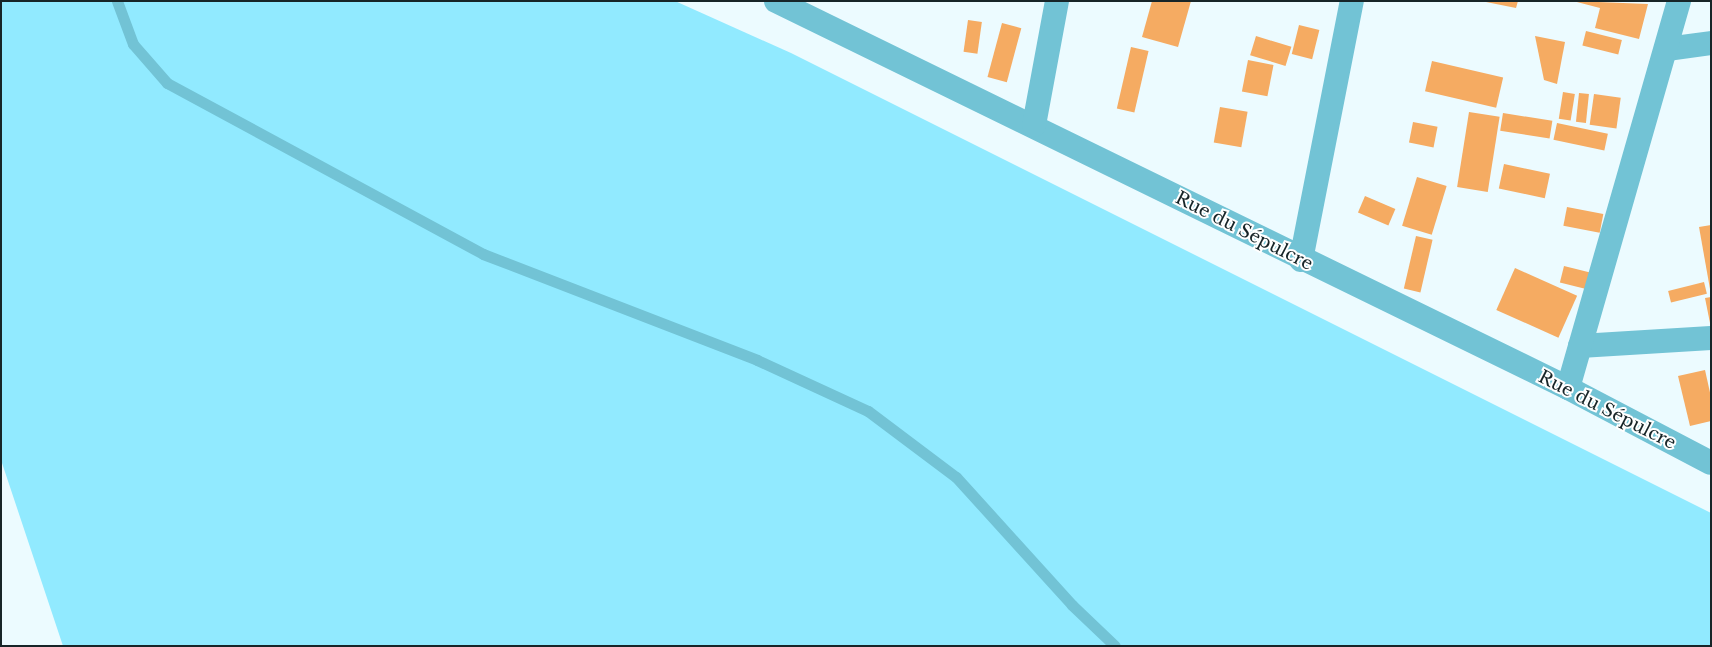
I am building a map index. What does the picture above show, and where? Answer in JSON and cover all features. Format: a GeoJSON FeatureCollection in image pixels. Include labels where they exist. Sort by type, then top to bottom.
{"type":"FeatureCollection","features":[{"type":"Feature","properties":{"kind":"street","name":"Rue du Sépulcre"},"geometry":{"type":"LineString","coordinates":[[776,1],[1034,125],[1301,260],[1568,388],[1711,463]]}},
{"type":"Feature","properties":{"kind":"street"},"geometry":{"type":"LineString","coordinates":[[1034,125],[1057,1]]}},
{"type":"Feature","properties":{"kind":"street"},"geometry":{"type":"LineString","coordinates":[[1301,260],[1352,1]]}},
{"type":"Feature","properties":{"kind":"street"},"geometry":{"type":"LineString","coordinates":[[1568,388],[1668,50],[1679,1]]}},
{"type":"Feature","properties":{"kind":"street"},"geometry":{"type":"LineString","coordinates":[[1668,50],[1711,43]]}},
{"type":"Feature","properties":{"kind":"street"},"geometry":{"type":"LineString","coordinates":[[1580,346],[1711,338]]}},
{"type":"Feature","properties":{"kind":"lane"},"geometry":{"type":"LineString","coordinates":[[117,1],[133,44],[167,83],[483,254],[756,360],[868,411],[956,477],[1072,605],[1115,646]]}},
{"type":"Feature","properties":{"kind":"shaded area"},"geometry":{"type":"Polygon","coordinates":[[[1,1],[675,1],[791,53],[1711,513],[1711,646],[63,646],[1,460],[1,1]]]}},
{"type":"Feature","properties":{"kind":"building"},"geometry":{"type":"Polygon","coordinates":[[[1152,1],[1191,1],[1178,47],[1142,37],[1152,1]]]}},
{"type":"Feature","properties":{"kind":"building"},"geometry":{"type":"Polygon","coordinates":[[[1481,1],[1518,1],[1516,8],[1481,1]]]}},
{"type":"Feature","properties":{"kind":"building"},"geometry":{"type":"Polygon","coordinates":[[[1573,1],[1648,4],[1639,39],[1595,28],[1600,8],[1573,1]]]}},
{"type":"Feature","properties":{"kind":"building"},"geometry":{"type":"Polygon","coordinates":[[[968,20],[982,22],[977,54],[964,52],[968,20]]]}},
{"type":"Feature","properties":{"kind":"building"},"geometry":{"type":"Polygon","coordinates":[[[1002,23],[1021,28],[1007,82],[988,77],[1002,23]]]}},
{"type":"Feature","properties":{"kind":"building"},"geometry":{"type":"Polygon","coordinates":[[[1299,25],[1319,30],[1312,59],[1292,54],[1299,25]]]}},
{"type":"Feature","properties":{"kind":"building"},"geometry":{"type":"Polygon","coordinates":[[[1586,31],[1622,40],[1618,55],[1582,46],[1586,31]]]}},
{"type":"Feature","properties":{"kind":"building"},"geometry":{"type":"Polygon","coordinates":[[[1256,36],[1291,47],[1286,66],[1250,55],[1256,36]]]}},
{"type":"Feature","properties":{"kind":"building"},"geometry":{"type":"Polygon","coordinates":[[[1535,36],[1565,42],[1557,84],[1544,80],[1535,36]]]}},
{"type":"Feature","properties":{"kind":"building"},"geometry":{"type":"Polygon","coordinates":[[[1131,47],[1149,51],[1134,112],[1117,108],[1131,47]]]}},
{"type":"Feature","properties":{"kind":"building"},"geometry":{"type":"Polygon","coordinates":[[[1248,60],[1274,65],[1267,96],[1242,91],[1248,60]]]}},
{"type":"Feature","properties":{"kind":"building"},"geometry":{"type":"Polygon","coordinates":[[[1432,61],[1503,77],[1496,108],[1425,91],[1432,61]]]}},
{"type":"Feature","properties":{"kind":"building"},"geometry":{"type":"Polygon","coordinates":[[[1563,92],[1575,94],[1571,121],[1559,119],[1563,92]]]}},
{"type":"Feature","properties":{"kind":"building"},"geometry":{"type":"Polygon","coordinates":[[[1579,93],[1589,94],[1586,123],[1576,122],[1579,93]]]}},
{"type":"Feature","properties":{"kind":"building"},"geometry":{"type":"Polygon","coordinates":[[[1594,94],[1621,98],[1616,128],[1590,125],[1594,94]]]}},
{"type":"Feature","properties":{"kind":"building"},"geometry":{"type":"Polygon","coordinates":[[[1220,107],[1248,112],[1241,147],[1214,142],[1220,107]]]}},
{"type":"Feature","properties":{"kind":"building"},"geometry":{"type":"Polygon","coordinates":[[[1469,112],[1500,117],[1488,192],[1457,187],[1469,112]]]}},
{"type":"Feature","properties":{"kind":"building"},"geometry":{"type":"Polygon","coordinates":[[[1503,113],[1552,121],[1550,139],[1500,131],[1503,113]]]}},
{"type":"Feature","properties":{"kind":"building"},"geometry":{"type":"Polygon","coordinates":[[[1413,122],[1438,127],[1434,147],[1409,143],[1413,122]]]}},
{"type":"Feature","properties":{"kind":"building"},"geometry":{"type":"Polygon","coordinates":[[[1557,123],[1608,134],[1604,150],[1553,140],[1557,123]]]}},
{"type":"Feature","properties":{"kind":"building"},"geometry":{"type":"Polygon","coordinates":[[[1504,164],[1550,174],[1545,198],[1499,188],[1504,164]]]}},
{"type":"Feature","properties":{"kind":"building"},"geometry":{"type":"Polygon","coordinates":[[[1417,177],[1447,186],[1432,235],[1402,226],[1417,177]]]}},
{"type":"Feature","properties":{"kind":"building"},"geometry":{"type":"Polygon","coordinates":[[[1365,196],[1395,209],[1388,225],[1358,213],[1365,196]]]}},
{"type":"Feature","properties":{"kind":"building"},"geometry":{"type":"Polygon","coordinates":[[[1567,207],[1603,214],[1600,233],[1563,226],[1567,207]]]}},
{"type":"Feature","properties":{"kind":"building"},"geometry":{"type":"Polygon","coordinates":[[[1711,225],[1711,289],[1710,289],[1699,227],[1711,225]]]}},
{"type":"Feature","properties":{"kind":"building"},"geometry":{"type":"Polygon","coordinates":[[[1416,236],[1433,240],[1420,292],[1404,289],[1416,236]]]}},
{"type":"Feature","properties":{"kind":"building"},"geometry":{"type":"Polygon","coordinates":[[[1564,266],[1592,273],[1588,290],[1560,282],[1564,266]]]}},
{"type":"Feature","properties":{"kind":"building"},"geometry":{"type":"Polygon","coordinates":[[[1515,268],[1577,296],[1558,338],[1496,310],[1515,268]]]}},
{"type":"Feature","properties":{"kind":"building"},"geometry":{"type":"Polygon","coordinates":[[[1704,282],[1707,294],[1671,303],[1668,291],[1704,282]]]}},
{"type":"Feature","properties":{"kind":"building"},"geometry":{"type":"Polygon","coordinates":[[[1711,297],[1711,323],[1710,323],[1705,298],[1711,297]]]}},
{"type":"Feature","properties":{"kind":"building"},"geometry":{"type":"Polygon","coordinates":[[[1705,370],[1711,397],[1711,421],[1690,426],[1678,376],[1705,370]]]}}]}
